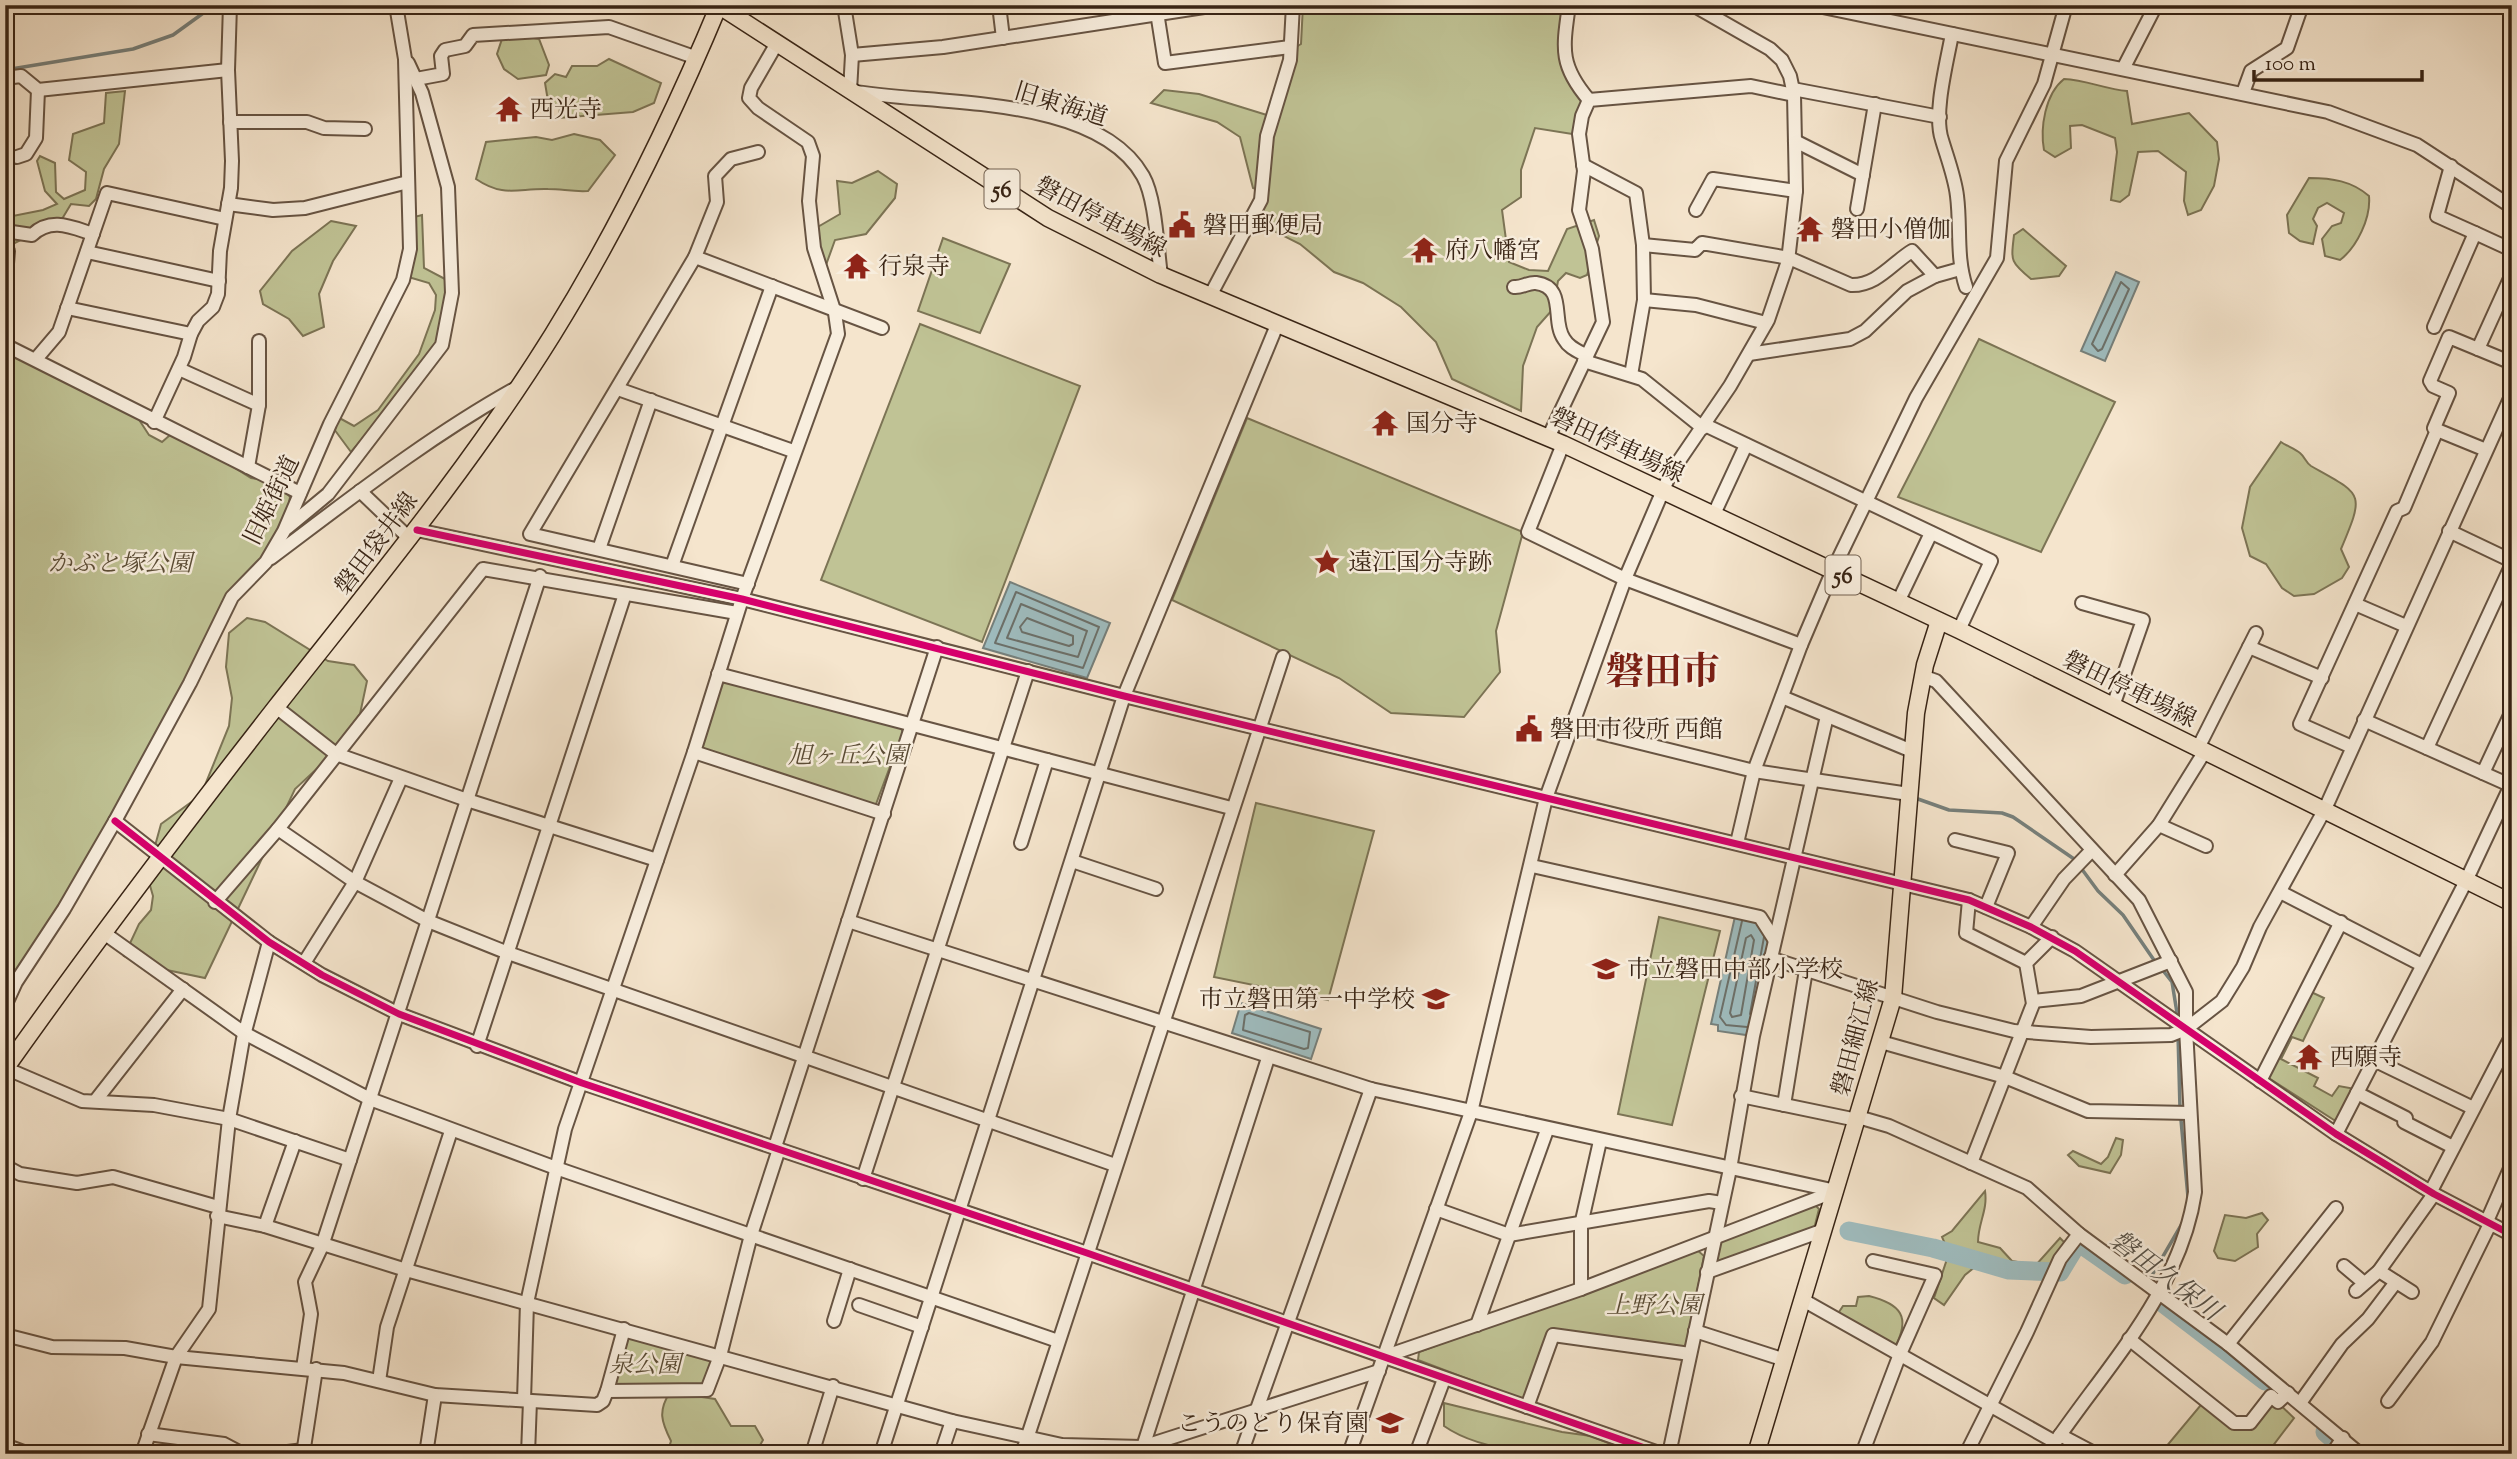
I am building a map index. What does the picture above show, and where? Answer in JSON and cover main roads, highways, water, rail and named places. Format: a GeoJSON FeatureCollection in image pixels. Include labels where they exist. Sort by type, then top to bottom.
{"type":"FeatureCollection","features":[{"type":"Feature","properties":{"kind":"main road","name":"磐田停車場線"},"geometry":{"type":"LineString","coordinates":[[719,5],[1048,218],[1161,275],[1556,441],[1714,514],[1959,630],[2512,903]]}},
{"type":"Feature","properties":{"kind":"main road","name":"磐田袋井線"},"geometry":{"type":"LineString","coordinates":[[5,1068],[160,858],[414,534],[519,387],[598,258],[697,58],[719,5]]}},
{"type":"Feature","properties":{"kind":"main road","name":"磐田細江線"},"geometry":{"type":"LineString","coordinates":[[1756,1454],[1893,998],[1912,751],[1923,676],[1939,621]]}},
{"type":"Feature","properties":{"kind":"water"},"geometry":{"type":"Polygon","coordinates":[[[2116,272],[2139,282],[2105,361],[2081,351],[2116,272]]]}},
{"type":"Feature","properties":{"kind":"water"},"geometry":{"type":"Polygon","coordinates":[[[1010,582],[1110,623],[1087,678],[983,648],[1010,582]]]}},
{"type":"Feature","properties":{"kind":"water"},"geometry":{"type":"Polygon","coordinates":[[[1736,912],[1756,916],[1771,934],[1753,1036],[1718,1031],[1718,1025],[1711,1024],[1736,912]]]}},
{"type":"Feature","properties":{"kind":"water"},"geometry":{"type":"Polygon","coordinates":[[[1241,1003],[1321,1029],[1311,1059],[1232,1033],[1241,1003]]]}},
{"type":"Feature","properties":{"kind":"waterway"},"geometry":{"type":"LineString","coordinates":[[5,70],[133,49],[173,35],[202,14],[222,5]]}},
{"type":"Feature","properties":{"kind":"waterway"},"geometry":{"type":"LineString","coordinates":[[1918,799],[1949,810],[2002,813],[2013,817],[2077,861]]}},
{"type":"Feature","properties":{"kind":"waterway"},"geometry":{"type":"LineString","coordinates":[[2081,868],[2098,891],[2123,915],[2156,963]]}},
{"type":"Feature","properties":{"kind":"waterway"},"geometry":{"type":"LineString","coordinates":[[2161,968],[2172,982],[2178,1019]]}},
{"type":"Feature","properties":{"kind":"waterway"},"geometry":{"type":"LineString","coordinates":[[2178,1034],[2180,1109],[2188,1197]]}},
{"type":"Feature","properties":{"kind":"waterway"},"geometry":{"type":"LineString","coordinates":[[2148,1282],[2183,1222]]}},
{"type":"Feature","properties":{"kind":"waterway","name":"磐田久保川"},"geometry":{"type":"LineString","coordinates":[[1849,1231],[1933,1248],[2009,1270],[2060,1272],[2077,1244],[2125,1275]]}},
{"type":"Feature","properties":{"kind":"waterway","name":"磐田久保川"},"geometry":{"type":"LineString","coordinates":[[2164,1304],[2265,1381]]}},
{"type":"Feature","properties":{"kind":"waterway","name":"磐田久保川"},"geometry":{"type":"LineString","coordinates":[[2325,1432],[2350,1454]]}},
{"type":"Feature","properties":{"kind":"place","name":"西光寺"},"geometry":{"type":"Point","coordinates":[509,109]}},
{"type":"Feature","properties":{"kind":"place","name":"磐田郵便局"},"geometry":{"type":"Point","coordinates":[1182,225]}},
{"type":"Feature","properties":{"kind":"place","name":"磐田小僧伽"},"geometry":{"type":"Point","coordinates":[1810,229]}},
{"type":"Feature","properties":{"kind":"place","name":"府八幡宮"},"geometry":{"type":"Point","coordinates":[1424,250]}},
{"type":"Feature","properties":{"kind":"place","name":"行泉寺"},"geometry":{"type":"Point","coordinates":[857,266]}},
{"type":"Feature","properties":{"kind":"place","name":"国分寺"},"geometry":{"type":"Point","coordinates":[1385,423]}},
{"type":"Feature","properties":{"kind":"place","name":"遠江国分寺跡"},"geometry":{"type":"Point","coordinates":[1327,562]}},
{"type":"Feature","properties":{"kind":"place","name":"磐田市役所 西館"},"geometry":{"type":"Point","coordinates":[1529,729]}},
{"type":"Feature","properties":{"kind":"place","name":"市立磐田中部小学校"},"geometry":{"type":"Point","coordinates":[1606,969]}},
{"type":"Feature","properties":{"kind":"place","name":"市立磐田第一中学校"},"geometry":{"type":"Point","coordinates":[1436,999]}},
{"type":"Feature","properties":{"kind":"place","name":"西願寺"},"geometry":{"type":"Point","coordinates":[2309,1057]}},
{"type":"Feature","properties":{"kind":"place","name":"こうのとり保育園"},"geometry":{"type":"Point","coordinates":[1390,1423]}},
{"type":"Feature","properties":{"kind":"district","name":"磐田市"},"geometry":{"type":"Point","coordinates":[1663,671]}},
{"type":"Feature","properties":{"kind":"park label","name":"かぶと塚公園"},"geometry":{"type":"Point","coordinates":[120,563]}},
{"type":"Feature","properties":{"kind":"park label","name":"旭ヶ丘公園"},"geometry":{"type":"Point","coordinates":[848,755]}},
{"type":"Feature","properties":{"kind":"park label","name":"上野公園"},"geometry":{"type":"Point","coordinates":[1654,1305]}},
{"type":"Feature","properties":{"kind":"park label","name":"泉公園"},"geometry":{"type":"Point","coordinates":[645,1364]}}]}
